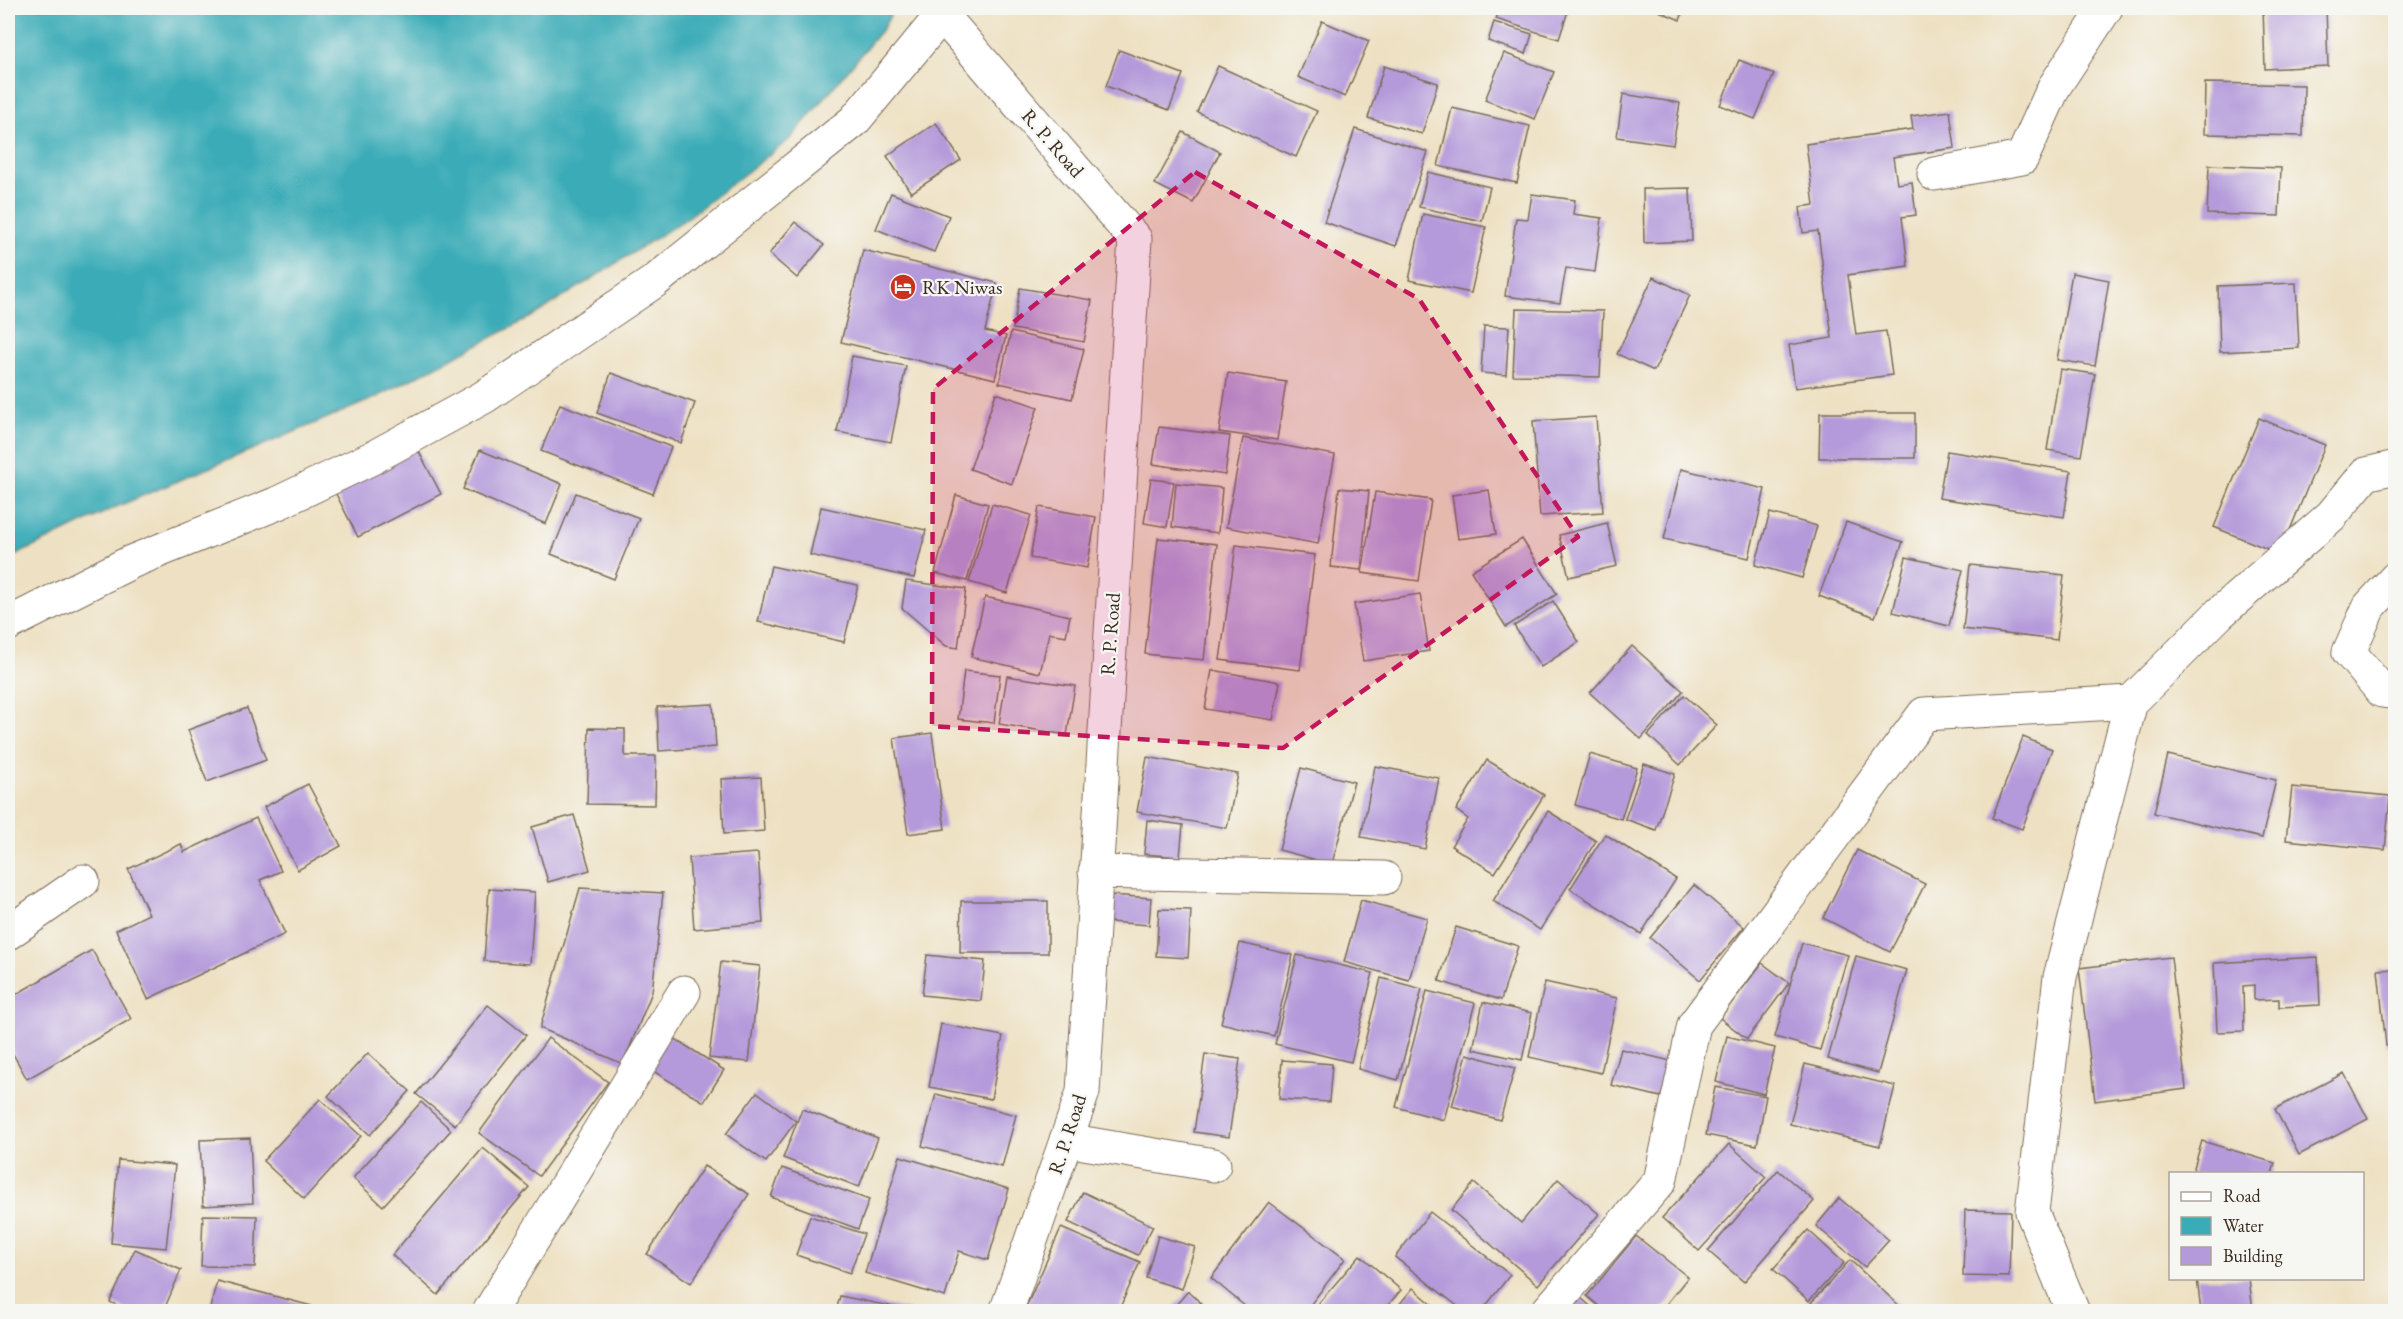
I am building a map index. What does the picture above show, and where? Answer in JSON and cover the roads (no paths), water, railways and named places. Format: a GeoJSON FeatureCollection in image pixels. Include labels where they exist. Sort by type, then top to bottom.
{"type":"FeatureCollection","features":[{"type":"Feature","properties":{"kind":"street"},"geometry":{"type":"LineString","coordinates":[[1934,174],[2022,158],[2054,87],[2078,8]]}},
{"type":"Feature","properties":{"kind":"street"},"geometry":{"type":"LineString","coordinates":[[2054,87],[2106,8]]}},
{"type":"Feature","properties":{"kind":"street"},"geometry":{"type":"LineString","coordinates":[[8,624],[131,562],[279,503],[372,458],[484,397],[655,281],[854,121],[943,11]]}},
{"type":"Feature","properties":{"kind":"street","name":"R. P. Road"},"geometry":{"type":"LineString","coordinates":[[943,11],[1135,239],[1083,1092],[1006,1311]]}},
{"type":"Feature","properties":{"kind":"street"},"geometry":{"type":"LineString","coordinates":[[2073,1311],[2032,1212],[2060,977],[2131,702],[2220,613],[2331,516],[2366,474],[2396,467]]}},
{"type":"Feature","properties":{"kind":"street"},"geometry":{"type":"LineString","coordinates":[[2396,578],[2369,607],[2349,652],[2382,691],[2396,693]]}},
{"type":"Feature","properties":{"kind":"street"},"geometry":{"type":"LineString","coordinates":[[1547,1311],[1660,1181],[1694,1025],[1924,714],[2131,702]]}},
{"type":"Feature","properties":{"kind":"street"},"geometry":{"type":"LineString","coordinates":[[1095,872],[1384,878]]}},
{"type":"Feature","properties":{"kind":"street"},"geometry":{"type":"LineString","coordinates":[[8,933],[83,881]]}},
{"type":"Feature","properties":{"kind":"street"},"geometry":{"type":"LineString","coordinates":[[489,1311],[684,992]]}},
{"type":"Feature","properties":{"kind":"street"},"geometry":{"type":"LineString","coordinates":[[1066,1140],[1214,1165]]}},
{"type":"Feature","properties":{"kind":"water"},"geometry":{"type":"Polygon","coordinates":[[[8,8],[894,8],[884,27],[790,139],[686,219],[533,316],[375,398],[116,507],[8,559],[8,8]]]}},
{"type":"Feature","properties":{"kind":"place","name":"RK Niwas"},"geometry":{"type":"Point","coordinates":[903,287]}}]}
